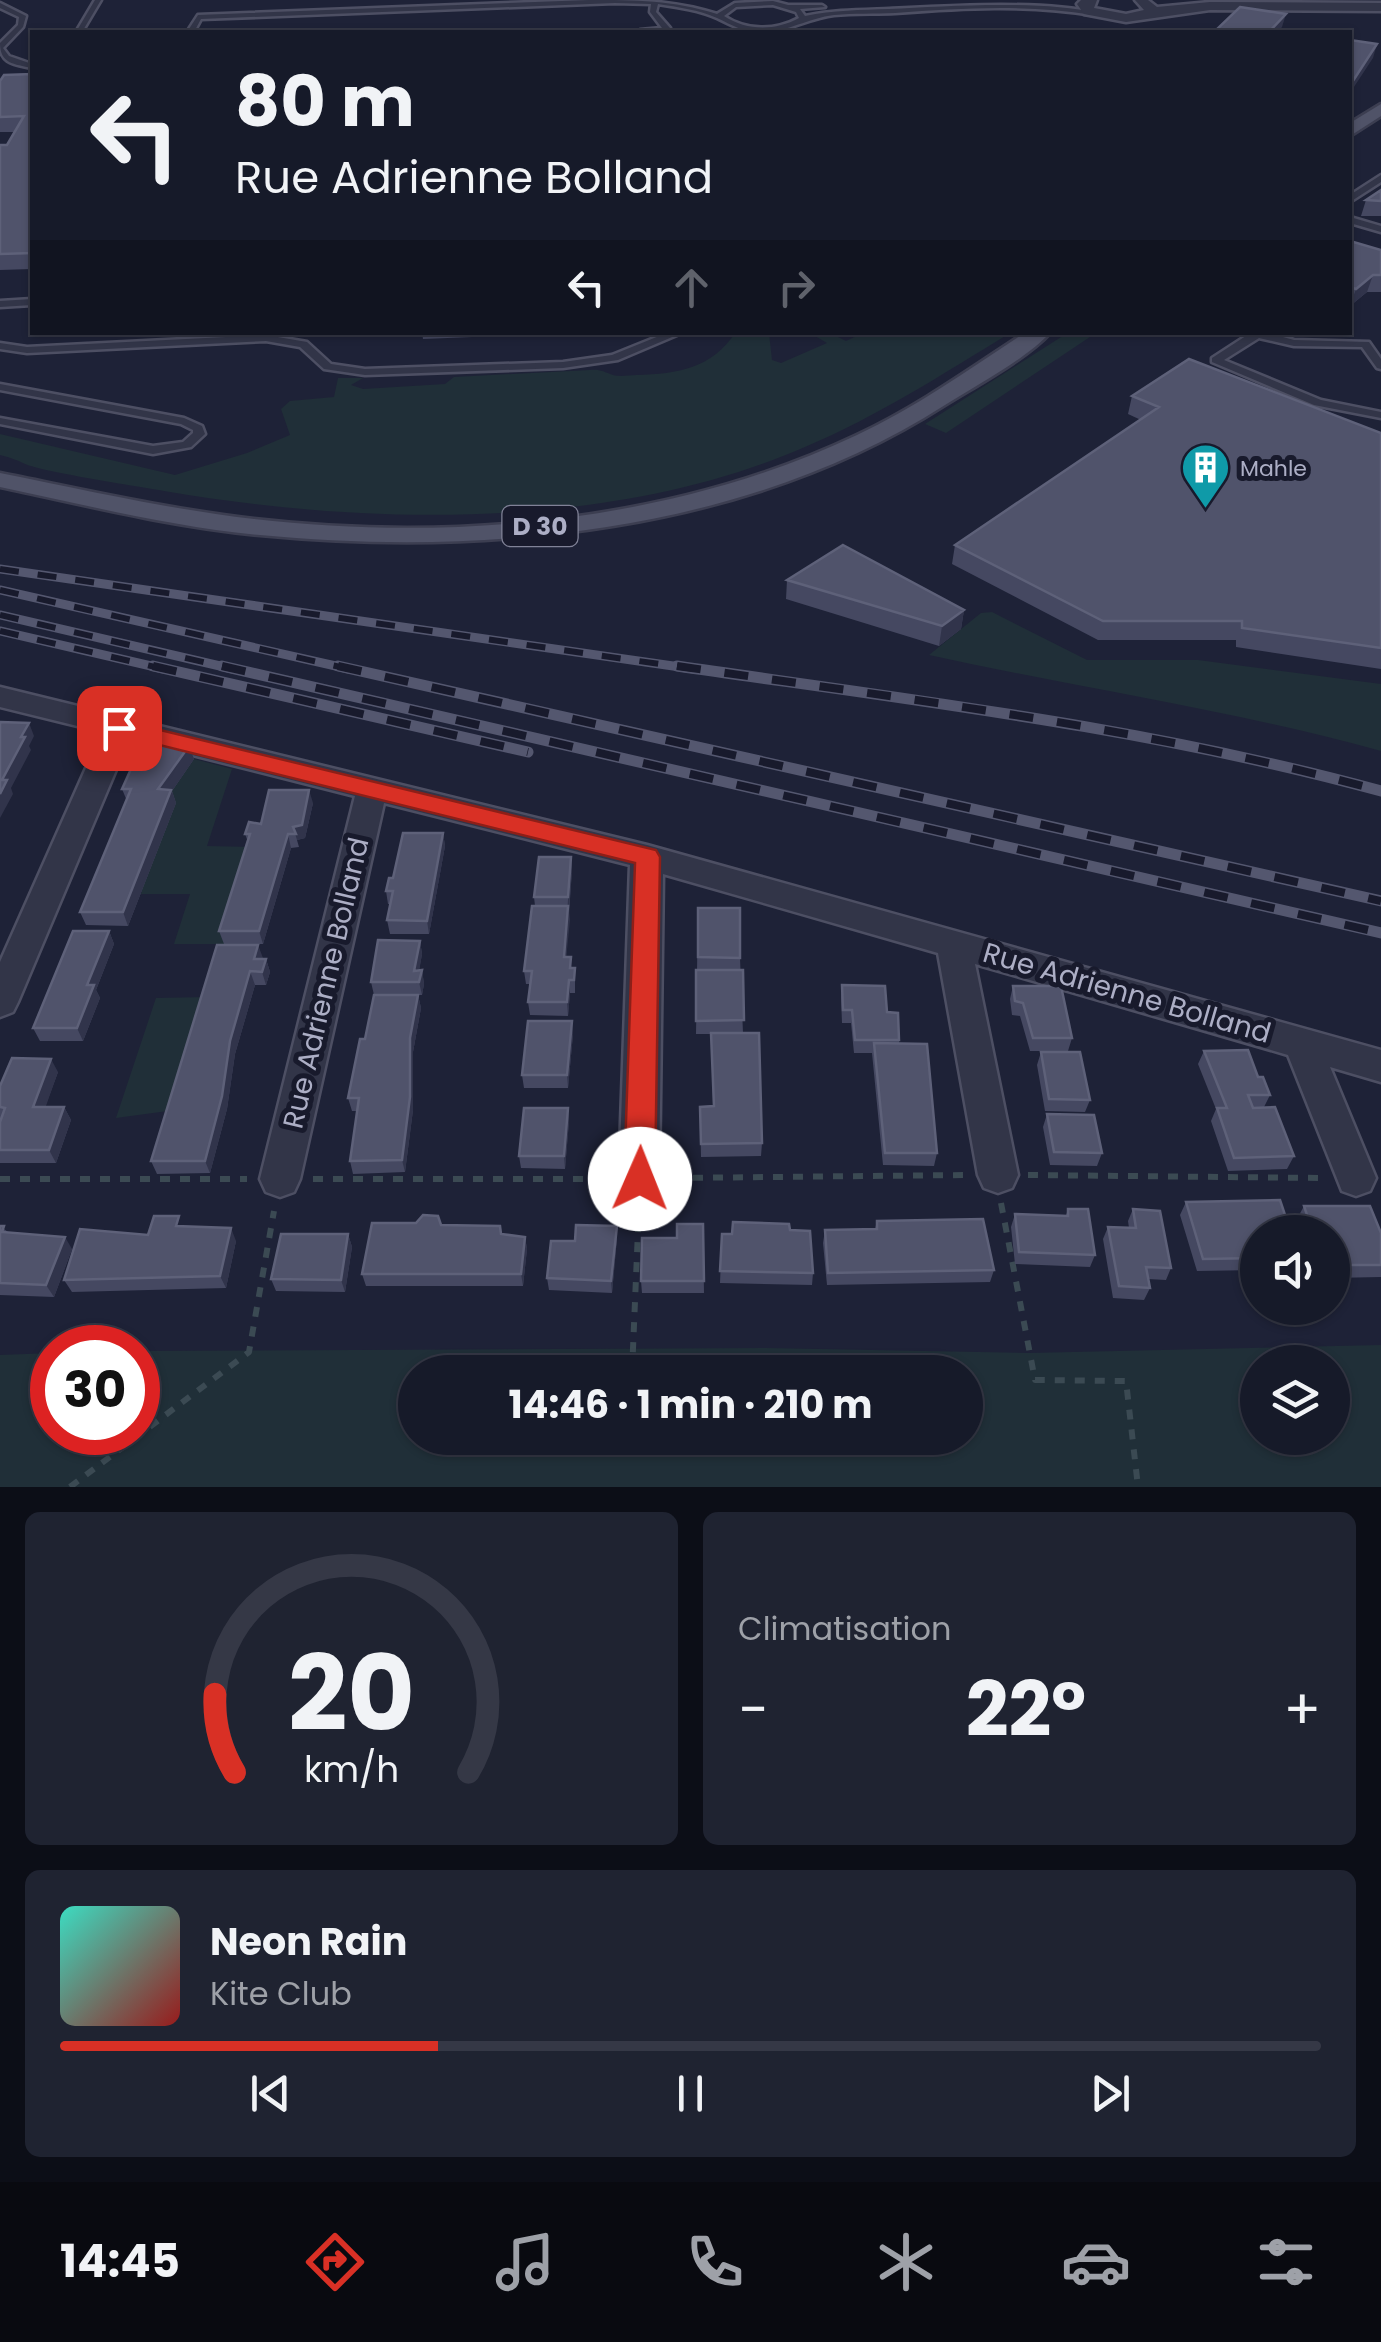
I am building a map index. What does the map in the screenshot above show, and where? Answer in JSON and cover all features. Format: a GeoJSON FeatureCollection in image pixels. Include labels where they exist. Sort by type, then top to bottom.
{"type":"FeatureCollection","features":[{"type":"Feature","properties":{"kind":"main road"},"geometry":{"type":"LineString","coordinates":[[1352,130],[1381,109]]}},
{"type":"Feature","properties":{"kind":"main road","name":"D 30"},"geometry":{"type":"LineString","coordinates":[[0,480],[172,515],[318,531],[451,534],[593,521],[716,496],[823,459],[890,428],[1036,335]]}},
{"type":"Feature","properties":{"kind":"street"},"geometry":{"type":"LineString","coordinates":[[1138,0],[1210,6],[1381,6]]}},
{"type":"Feature","properties":{"kind":"street"},"geometry":{"type":"LineString","coordinates":[[1138,0],[1150,4],[1147,20]]}},
{"type":"Feature","properties":{"kind":"street"},"geometry":{"type":"LineString","coordinates":[[1090,4],[1112,17],[1147,20],[1210,6]]}},
{"type":"Feature","properties":{"kind":"street","name":"Rue Adrienne Bolland"},"geometry":{"type":"LineString","coordinates":[[0,697],[647,857],[1381,1066]]}},
{"type":"Feature","properties":{"kind":"street"},"geometry":{"type":"LineString","coordinates":[[0,1002],[119,728]]}},
{"type":"Feature","properties":{"kind":"street","name":"Rue Adrienne Bolland"},"geometry":{"type":"LineString","coordinates":[[280,1179],[372,788]]}},
{"type":"Feature","properties":{"kind":"street"},"geometry":{"type":"LineString","coordinates":[[640,1179],[647,857]]}},
{"type":"Feature","properties":{"kind":"street","name":"Rue Adrienne Bolland"},"geometry":{"type":"LineString","coordinates":[[954,944],[998,1175]]}},
{"type":"Feature","properties":{"kind":"street","name":"Rue Adrienne Bolland"},"geometry":{"type":"LineString","coordinates":[[1301,1042],[1356,1178]]}},
{"type":"Feature","properties":{"kind":"lane"},"geometry":{"type":"LineString","coordinates":[[80,30],[98,0]]}},
{"type":"Feature","properties":{"kind":"lane"},"geometry":{"type":"LineString","coordinates":[[192,30],[205,0]]}},
{"type":"Feature","properties":{"kind":"lane"},"geometry":{"type":"LineString","coordinates":[[678,0],[735,6]]}},
{"type":"Feature","properties":{"kind":"lane"},"geometry":{"type":"LineString","coordinates":[[790,7],[948,0]]}},
{"type":"Feature","properties":{"kind":"lane"},"geometry":{"type":"LineString","coordinates":[[720,17],[726,8],[761,1],[800,11],[803,19]]}},
{"type":"Feature","properties":{"kind":"lane"},"geometry":{"type":"LineString","coordinates":[[198,17],[656,2],[688,6],[732,25],[753,29],[889,10],[1015,2],[1090,4]]}},
{"type":"Feature","properties":{"kind":"lane"},"geometry":{"type":"LineString","coordinates":[[656,2],[653,12],[664,30]]}},
{"type":"Feature","properties":{"kind":"lane"},"geometry":{"type":"LineString","coordinates":[[870,4],[1090,4]]}},
{"type":"Feature","properties":{"kind":"lane"},"geometry":{"type":"LineString","coordinates":[[0,5],[23,16]]}},
{"type":"Feature","properties":{"kind":"lane"},"geometry":{"type":"LineString","coordinates":[[0,18],[23,16]]}},
{"type":"Feature","properties":{"kind":"lane"},"geometry":{"type":"LineString","coordinates":[[23,16],[20,26],[0,48],[3,60],[30,67]]}},
{"type":"Feature","properties":{"kind":"lane"},"geometry":{"type":"LineString","coordinates":[[719,30],[732,25]]}},
{"type":"Feature","properties":{"kind":"lane"},"geometry":{"type":"LineString","coordinates":[[788,26],[801,30]]}},
{"type":"Feature","properties":{"kind":"lane"},"geometry":{"type":"LineString","coordinates":[[19,74],[30,69]]}},
{"type":"Feature","properties":{"kind":"lane"},"geometry":{"type":"LineString","coordinates":[[1352,199],[1381,178]]}},
{"type":"Feature","properties":{"kind":"lane"},"geometry":{"type":"LineString","coordinates":[[1352,221],[1381,230]]}},
{"type":"Feature","properties":{"kind":"lane"},"geometry":{"type":"LineString","coordinates":[[0,304],[30,302]]}},
{"type":"Feature","properties":{"kind":"lane"},"geometry":{"type":"LineString","coordinates":[[303,344],[318,335]]}},
{"type":"Feature","properties":{"kind":"lane"},"geometry":{"type":"LineString","coordinates":[[644,335],[653,343]]}},
{"type":"Feature","properties":{"kind":"lane"},"geometry":{"type":"LineString","coordinates":[[0,346],[28,350],[266,338],[303,344],[328,367],[364,372],[563,365],[614,358],[672,335]]}},
{"type":"Feature","properties":{"kind":"lane"},"geometry":{"type":"LineString","coordinates":[[1255,335],[1216,360],[1318,403],[1381,415]]}},
{"type":"Feature","properties":{"kind":"lane"},"geometry":{"type":"LineString","coordinates":[[1261,335],[1294,343],[1365,344],[1381,366]]}},
{"type":"Feature","properties":{"kind":"lane"},"geometry":{"type":"LineString","coordinates":[[0,386],[184,420],[198,428],[198,434],[187,445],[153,450],[0,421]]}},
{"type":"Feature","properties":{"kind":"path"},"geometry":{"type":"LineString","coordinates":[[998,1175],[1035,1380],[1126,1382],[1138,1487]]}},
{"type":"Feature","properties":{"kind":"path"},"geometry":{"type":"LineString","coordinates":[[0,1179],[640,1179],[633,1355]]}},
{"type":"Feature","properties":{"kind":"path"},"geometry":{"type":"LineString","coordinates":[[70,1487],[249,1352],[280,1179]]}},
{"type":"Feature","properties":{"kind":"shaded area"},"geometry":{"type":"Polygon","coordinates":[[[734,335],[769,335],[772,360],[781,363],[827,343],[813,335],[834,335],[846,341],[859,335],[1007,335],[884,408],[805,447],[730,474],[652,494],[571,507],[489,514],[323,511],[242,503],[113,482],[47,470],[0,455],[0,434],[175,475],[290,435],[281,409],[290,401],[334,397],[338,378],[363,378],[351,385],[363,389],[445,384],[454,377],[593,370],[619,376],[652,374],[693,367],[716,354],[734,335]]]}},
{"type":"Feature","properties":{"kind":"shaded area"},"geometry":{"type":"Polygon","coordinates":[[[1064,335],[1093,335],[946,433],[925,424],[1064,335]]]}},
{"type":"Feature","properties":{"kind":"shaded area"},"geometry":{"type":"Polygon","coordinates":[[[992,612],[1087,660],[1198,660],[1381,684],[1381,751],[1212,711],[929,655],[981,613],[992,612]]]}},
{"type":"Feature","properties":{"kind":"shaded area"},"geometry":{"type":"Polygon","coordinates":[[[194,759],[232,769],[207,846],[254,847],[224,944],[174,944],[190,894],[141,894],[163,803],[194,759]]]}},
{"type":"Feature","properties":{"kind":"shaded area"},"geometry":{"type":"Polygon","coordinates":[[[209,997],[175,1110],[116,1118],[156,998],[209,997]]]}},
{"type":"Feature","properties":{"kind":"shaded area"},"geometry":{"type":"Polygon","coordinates":[[[1381,1345],[1381,1487],[0,1487],[0,1355],[30,1354],[30,1455],[160,1455],[160,1351],[767,1348],[1029,1353],[1240,1348],[1240,1455],[1350,1455],[1350,1346],[1381,1345]]]}},
{"type":"Feature","properties":{"kind":"building"},"geometry":{"type":"Polygon","coordinates":[[[1240,7],[1286,14],[1271,30],[1216,30],[1240,7]]]}},
{"type":"Feature","properties":{"kind":"building"},"geometry":{"type":"Polygon","coordinates":[[[1352,40],[1377,44],[1352,82],[1352,40]]]}},
{"type":"Feature","properties":{"kind":"building"},"geometry":{"type":"Polygon","coordinates":[[[30,74],[30,253],[0,254],[0,145],[7,145],[24,116],[0,117],[0,81],[4,75],[30,74]]]}},
{"type":"Feature","properties":{"kind":"building"},"geometry":{"type":"Polygon","coordinates":[[[1381,190],[1381,201],[1366,200],[1381,190]]]}},
{"type":"Feature","properties":{"kind":"building"},"geometry":{"type":"Polygon","coordinates":[[[1352,242],[1381,250],[1381,275],[1373,275],[1356,289],[1352,288],[1352,242]]]}},
{"type":"Feature","properties":{"kind":"building","name":"Mahle"},"geometry":{"type":"Polygon","coordinates":[[[1189,359],[1381,433],[1381,648],[1242,628],[1242,621],[1103,621],[955,545],[1159,407],[1132,396],[1189,359]]]}},
{"type":"Feature","properties":{"kind":"building"},"geometry":{"type":"Polygon","coordinates":[[[843,545],[964,610],[942,626],[787,580],[843,545]]]}},
{"type":"Feature","properties":{"kind":"building"},"geometry":{"type":"Polygon","coordinates":[[[0,722],[29,723],[2,780],[7,780],[0,794],[0,722]]]}},
{"type":"Feature","properties":{"kind":"building"},"geometry":{"type":"Polygon","coordinates":[[[155,737],[189,746],[158,789],[171,790],[123,912],[80,912],[131,789],[122,789],[131,769],[155,737]]]}},
{"type":"Feature","properties":{"kind":"building"},"geometry":{"type":"Polygon","coordinates":[[[269,790],[309,790],[302,825],[293,827],[296,834],[288,834],[259,931],[219,931],[250,834],[245,834],[249,822],[261,824],[269,790]]]}},
{"type":"Feature","properties":{"kind":"building"},"geometry":{"type":"Polygon","coordinates":[[[403,833],[443,833],[427,921],[387,920],[393,891],[386,891],[389,878],[393,878],[403,833]]]}},
{"type":"Feature","properties":{"kind":"building"},"geometry":{"type":"Polygon","coordinates":[[[539,857],[571,857],[568,897],[534,897],[539,857]]]}},
{"type":"Feature","properties":{"kind":"building"},"geometry":{"type":"Polygon","coordinates":[[[532,906],[568,906],[564,957],[571,957],[570,968],[575,968],[574,980],[569,980],[567,1002],[528,1002],[532,971],[524,971],[532,906]]]}},
{"type":"Feature","properties":{"kind":"building"},"geometry":{"type":"Polygon","coordinates":[[[698,908],[740,908],[740,958],[698,957],[698,908]]]}},
{"type":"Feature","properties":{"kind":"building"},"geometry":{"type":"Polygon","coordinates":[[[73,931],[109,931],[87,985],[94,985],[77,1028],[33,1028],[73,931]]]}},
{"type":"Feature","properties":{"kind":"building"},"geometry":{"type":"Polygon","coordinates":[[[378,940],[420,941],[414,971],[422,970],[419,982],[371,982],[378,940]]]}},
{"type":"Feature","properties":{"kind":"building"},"geometry":{"type":"Polygon","coordinates":[[[217,945],[258,945],[254,959],[266,959],[262,972],[250,971],[230,1041],[222,1096],[205,1161],[151,1161],[217,945]]]}},
{"type":"Feature","properties":{"kind":"building"},"geometry":{"type":"Polygon","coordinates":[[[696,970],[743,970],[744,1020],[696,1021],[696,970]]]}},
{"type":"Feature","properties":{"kind":"building"},"geometry":{"type":"Polygon","coordinates":[[[842,985],[885,986],[887,1012],[898,1013],[899,1040],[855,1040],[852,1010],[843,1010],[842,985]]]}},
{"type":"Feature","properties":{"kind":"building"},"geometry":{"type":"Polygon","coordinates":[[[1013,986],[1061,986],[1072,1038],[1033,1038],[1023,1003],[1015,1001],[1013,986]]]}},
{"type":"Feature","properties":{"kind":"building"},"geometry":{"type":"Polygon","coordinates":[[[374,995],[418,995],[410,1038],[410,1097],[402,1160],[350,1161],[359,1098],[348,1098],[374,995]]]}},
{"type":"Feature","properties":{"kind":"building"},"geometry":{"type":"Polygon","coordinates":[[[528,1021],[572,1021],[567,1075],[522,1075],[528,1021]]]}},
{"type":"Feature","properties":{"kind":"building"},"geometry":{"type":"Polygon","coordinates":[[[711,1033],[759,1033],[762,1143],[701,1144],[700,1107],[714,1106],[711,1033]]]}},
{"type":"Feature","properties":{"kind":"building"},"geometry":{"type":"Polygon","coordinates":[[[874,1043],[927,1044],[937,1153],[885,1153],[874,1043]]]}},
{"type":"Feature","properties":{"kind":"building"},"geometry":{"type":"Polygon","coordinates":[[[1248,1050],[1270,1095],[1248,1095],[1253,1108],[1275,1107],[1294,1156],[1234,1158],[1217,1108],[1227,1108],[1204,1051],[1248,1050]]]}},
{"type":"Feature","properties":{"kind":"building"},"geometry":{"type":"Polygon","coordinates":[[[1041,1052],[1080,1052],[1090,1100],[1049,1099],[1041,1052]]]}},
{"type":"Feature","properties":{"kind":"building"},"geometry":{"type":"Polygon","coordinates":[[[12,1058],[51,1059],[33,1107],[64,1107],[49,1150],[0,1150],[0,1122],[5,1108],[0,1107],[0,1086],[12,1058]]]}},
{"type":"Feature","properties":{"kind":"building"},"geometry":{"type":"Polygon","coordinates":[[[524,1108],[568,1108],[564,1156],[519,1156],[524,1108]]]}},
{"type":"Feature","properties":{"kind":"building"},"geometry":{"type":"Polygon","coordinates":[[[1047,1114],[1094,1115],[1102,1153],[1054,1152],[1047,1114]]]}},
{"type":"Feature","properties":{"kind":"building"},"geometry":{"type":"Polygon","coordinates":[[[1280,1200],[1285,1215],[1240,1215],[1240,1258],[1203,1259],[1186,1202],[1280,1200]]]}},
{"type":"Feature","properties":{"kind":"building"},"geometry":{"type":"Polygon","coordinates":[[[1304,1206],[1370,1206],[1381,1233],[1381,1265],[1350,1265],[1350,1215],[1307,1215],[1304,1206]]]}},
{"type":"Feature","properties":{"kind":"building"},"geometry":{"type":"Polygon","coordinates":[[[1068,1209],[1088,1209],[1095,1255],[1019,1252],[1015,1214],[1068,1216],[1068,1209]]]}},
{"type":"Feature","properties":{"kind":"building"},"geometry":{"type":"Polygon","coordinates":[[[1133,1209],[1160,1211],[1171,1268],[1146,1267],[1150,1288],[1119,1286],[1108,1227],[1136,1228],[1133,1209]]]}},
{"type":"Feature","properties":{"kind":"building"},"geometry":{"type":"Polygon","coordinates":[[[423,1215],[438,1216],[441,1225],[500,1226],[501,1234],[525,1237],[521,1274],[362,1274],[372,1223],[416,1223],[423,1215]]]}},
{"type":"Feature","properties":{"kind":"building"},"geometry":{"type":"Polygon","coordinates":[[[154,1216],[179,1216],[176,1226],[231,1228],[220,1276],[64,1280],[80,1229],[148,1235],[154,1216]]]}},
{"type":"Feature","properties":{"kind":"building"},"geometry":{"type":"Polygon","coordinates":[[[983,1219],[994,1270],[828,1273],[825,1230],[877,1229],[877,1221],[983,1219]]]}},
{"type":"Feature","properties":{"kind":"building"},"geometry":{"type":"Polygon","coordinates":[[[733,1222],[789,1224],[790,1230],[810,1231],[813,1273],[720,1271],[722,1234],[732,1234],[733,1222]]]}},
{"type":"Feature","properties":{"kind":"building"},"geometry":{"type":"Polygon","coordinates":[[[677,1224],[703,1224],[704,1281],[641,1281],[642,1238],[677,1238],[677,1224]]]}},
{"type":"Feature","properties":{"kind":"building"},"geometry":{"type":"Polygon","coordinates":[[[576,1225],[617,1226],[611,1281],[547,1278],[551,1241],[575,1241],[576,1225]]]}},
{"type":"Feature","properties":{"kind":"building"},"geometry":{"type":"Polygon","coordinates":[[[0,1226],[4,1226],[2,1232],[65,1237],[46,1285],[0,1283],[0,1226]]]}},
{"type":"Feature","properties":{"kind":"building"},"geometry":{"type":"Polygon","coordinates":[[[281,1234],[348,1234],[341,1280],[271,1279],[281,1234]]]}},
{"type":"Feature","properties":{"kind":"railway"},"geometry":{"type":"LineString","coordinates":[[0,569],[694,669]]}},
{"type":"Feature","properties":{"kind":"railway"},"geometry":{"type":"LineString","coordinates":[[0,590],[349,669]]}},
{"type":"Feature","properties":{"kind":"railway"},"geometry":{"type":"LineString","coordinates":[[0,615],[233,669]]}},
{"type":"Feature","properties":{"kind":"railway"},"geometry":{"type":"LineString","coordinates":[[0,631],[164,669]]}},
{"type":"Feature","properties":{"kind":"railway"},"geometry":{"type":"LineString","coordinates":[[153,666],[528,752]]}},
{"type":"Feature","properties":{"kind":"railway"},"geometry":{"type":"LineString","coordinates":[[222,666],[1381,933]]}},
{"type":"Feature","properties":{"kind":"railway"},"geometry":{"type":"LineString","coordinates":[[338,666],[1381,901]]}},
{"type":"Feature","properties":{"kind":"railway"},"geometry":{"type":"LineString","coordinates":[[677,666],[1119,733],[1381,791]]}},
{"type":"Feature","properties":{"kind":"place","name":"Mahle"},"geometry":{"type":"Point","coordinates":[1205,510]}},
{"type":"Feature","properties":{"kind":"route"},"geometry":{"type":"LineString","coordinates":[[119,728],[647,857],[640,1179]]}}]}
